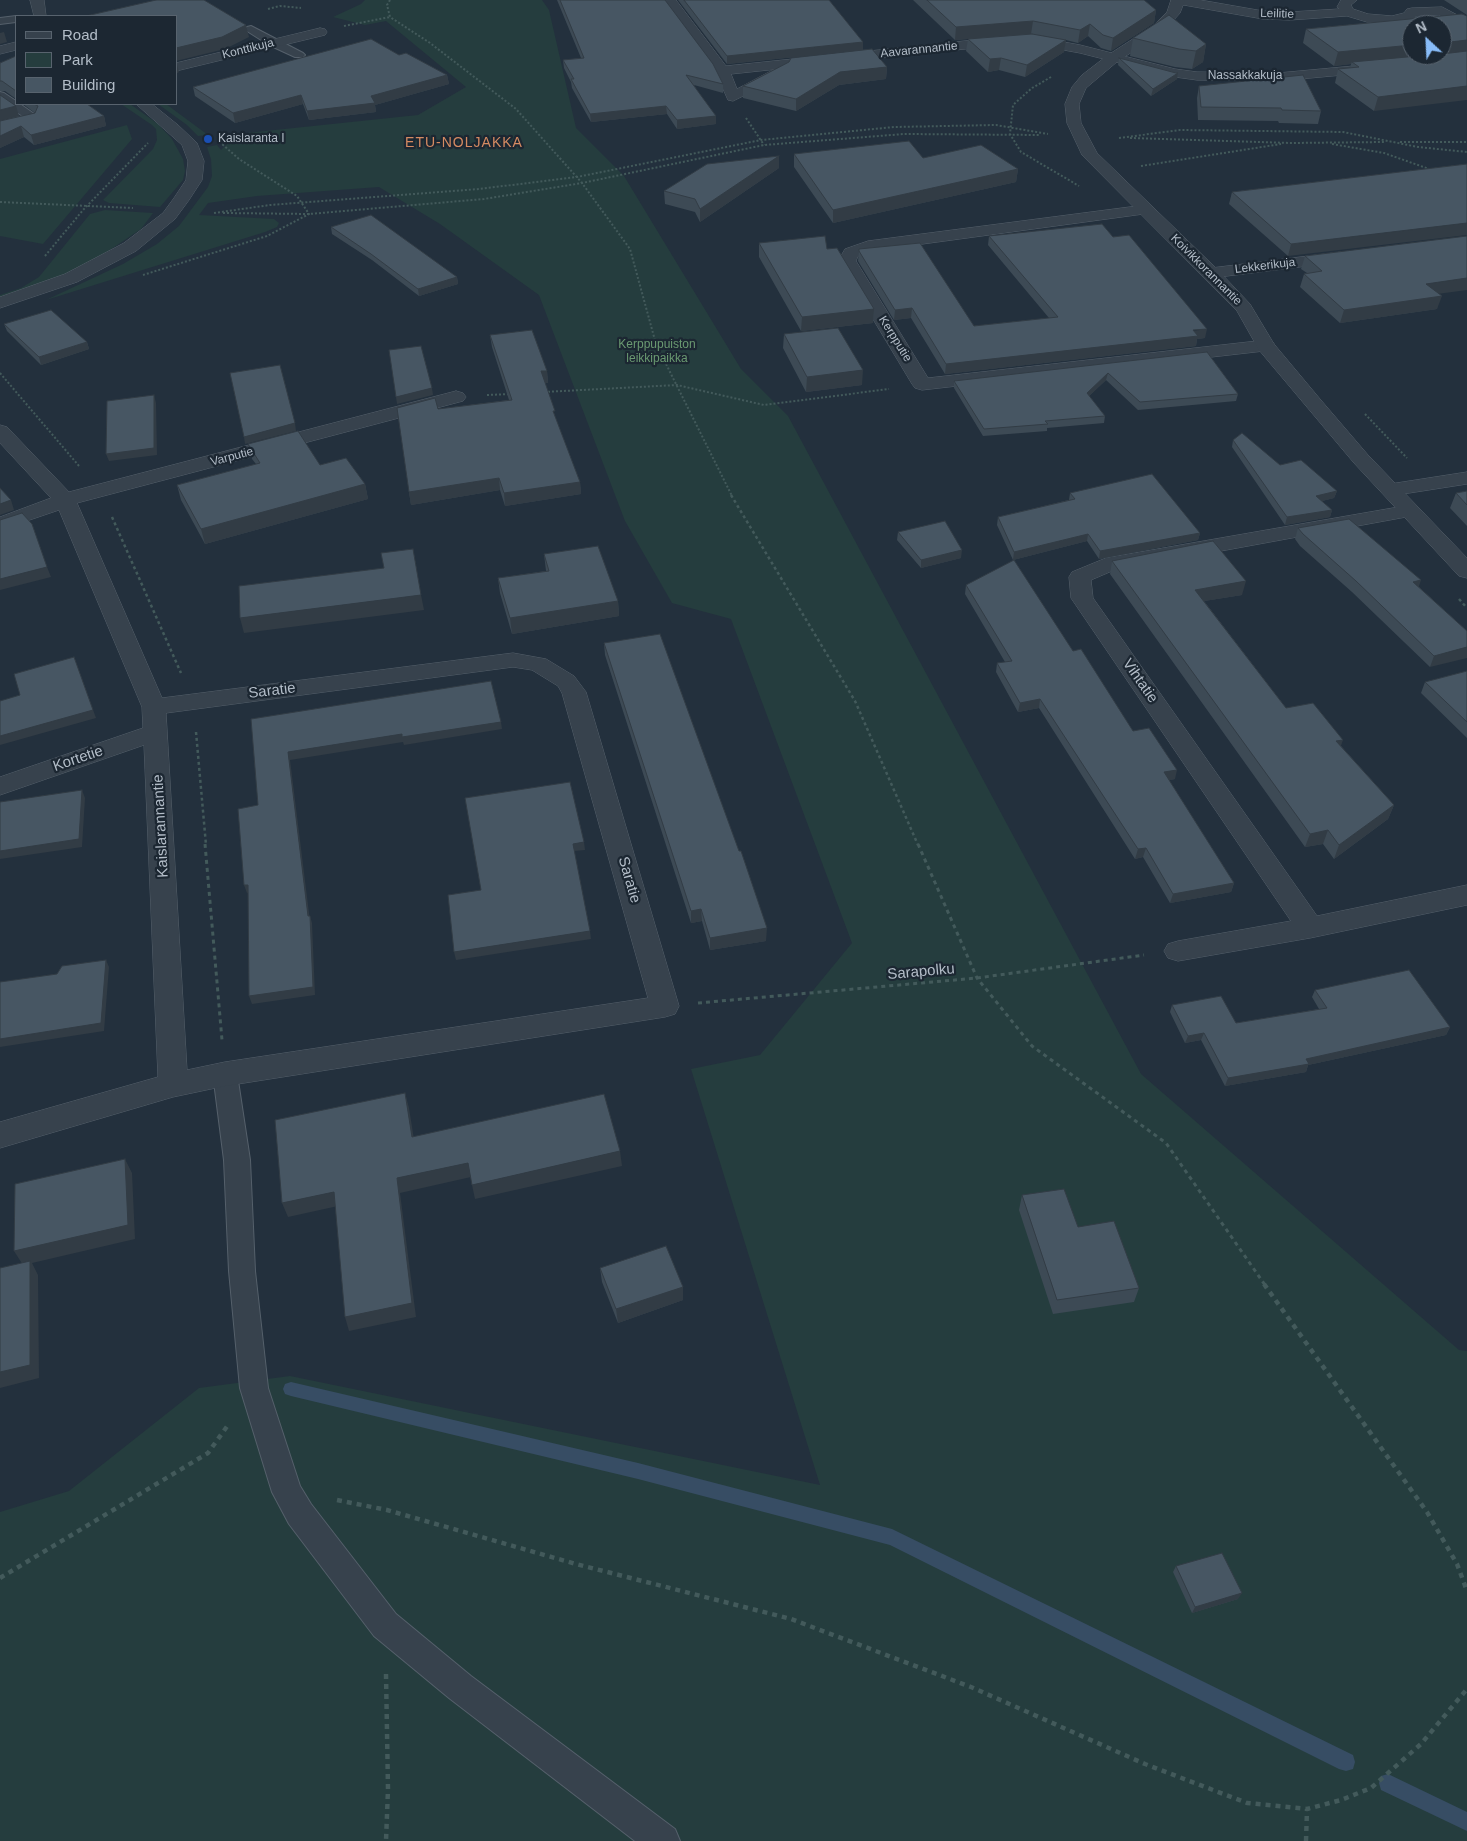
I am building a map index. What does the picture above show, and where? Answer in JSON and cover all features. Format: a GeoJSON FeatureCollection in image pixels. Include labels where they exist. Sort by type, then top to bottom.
{"type":"FeatureCollection","features":[{"type":"Feature","properties":{"kind":"street"},"geometry":{"type":"LineString","coordinates":[[37,0],[40,15]]}},
{"type":"Feature","properties":{"kind":"street"},"geometry":{"type":"LineString","coordinates":[[669,0],[722,71],[733,97],[783,70],[781,65]]}},
{"type":"Feature","properties":{"kind":"street","name":"Leilitie"},"geometry":{"type":"LineString","coordinates":[[1178,0],[1263,15],[1290,16],[1349,6],[1366,18],[1385,20],[1402,19],[1409,16],[1408,8],[1442,12]]}},
{"type":"Feature","properties":{"kind":"street","name":"Koivikkorannantie"},"geometry":{"type":"LineString","coordinates":[[1178,0],[1173,13],[1158,28],[1113,58],[1087,78],[1079,87],[1072,104],[1074,123],[1090,155],[1211,272],[1244,308],[1266,346],[1361,459],[1467,571]]}},
{"type":"Feature","properties":{"kind":"street"},"geometry":{"type":"LineString","coordinates":[[1442,12],[1467,9]]}},
{"type":"Feature","properties":{"kind":"street"},"geometry":{"type":"LineString","coordinates":[[1442,12],[1467,26]]}},
{"type":"Feature","properties":{"kind":"street","name":"Konttikuja"},"geometry":{"type":"LineString","coordinates":[[178,66],[320,32]]}},
{"type":"Feature","properties":{"kind":"street","name":"Aavarannantie"},"geometry":{"type":"LineString","coordinates":[[722,71],[1012,40],[1031,40],[1113,58]]}},
{"type":"Feature","properties":{"kind":"street"},"geometry":{"type":"LineString","coordinates":[[0,50],[15,46]]}},
{"type":"Feature","properties":{"kind":"street","name":"Nassakkakuja"},"geometry":{"type":"LineString","coordinates":[[1113,58],[1175,72],[1221,77],[1278,77],[1387,67]]}},
{"type":"Feature","properties":{"kind":"street"},"geometry":{"type":"LineString","coordinates":[[0,303],[71,278],[104,262],[150,232],[169,216],[181,200],[194,180],[196,161],[189,143],[143,105]]}},
{"type":"Feature","properties":{"kind":"street","name":"Kerpputie"},"geometry":{"type":"LineString","coordinates":[[922,384],[847,261],[851,253],[868,246],[1146,210]]}},
{"type":"Feature","properties":{"kind":"street","name":"Lekkerikuja"},"geometry":{"type":"LineString","coordinates":[[1211,272],[1359,254]]}},
{"type":"Feature","properties":{"kind":"street"},"geometry":{"type":"LineString","coordinates":[[922,384],[1266,346]]}},
{"type":"Feature","properties":{"kind":"street","name":"Varputie"},"geometry":{"type":"LineString","coordinates":[[65,500],[456,397]]}},
{"type":"Feature","properties":{"kind":"street","name":"Kaislarannantie"},"geometry":{"type":"LineString","coordinates":[[0,431],[65,500],[154,708],[173,1084]]}},
{"type":"Feature","properties":{"kind":"street"},"geometry":{"type":"LineString","coordinates":[[1390,490],[1467,478]]}},
{"type":"Feature","properties":{"kind":"street"},"geometry":{"type":"LineString","coordinates":[[0,524],[65,500]]}},
{"type":"Feature","properties":{"kind":"street","name":"Vihtatie"},"geometry":{"type":"LineString","coordinates":[[1310,928],[1082,598],[1080,577],[1106,565],[1410,511]]}},
{"type":"Feature","properties":{"kind":"street","name":"Saratie"},"geometry":{"type":"LineString","coordinates":[[154,708],[513,660],[538,664],[553,672],[566,681],[574,692],[665,1006]]}},
{"type":"Feature","properties":{"kind":"street","name":"Kortetie"},"geometry":{"type":"LineString","coordinates":[[0,786],[156,732]]}},
{"type":"Feature","properties":{"kind":"street"},"geometry":{"type":"LineString","coordinates":[[1178,951],[1310,928],[1467,895]]}},
{"type":"Feature","properties":{"kind":"street"},"geometry":{"type":"LineString","coordinates":[[0,1135],[173,1084],[225,1074],[665,1006]]}},
{"type":"Feature","properties":{"kind":"lane"},"geometry":{"type":"LineString","coordinates":[[0,21],[15,19]]}},
{"type":"Feature","properties":{"kind":"lane"},"geometry":{"type":"LineString","coordinates":[[251,29],[272,43],[299,55]]}},
{"type":"Feature","properties":{"kind":"lane"},"geometry":{"type":"LineString","coordinates":[[0,96],[34,118],[0,127]]}},
{"type":"Feature","properties":{"kind":"lane"},"geometry":{"type":"LineString","coordinates":[[225,1074],[237,1160],[242,1270],[254,1388],[287,1492],[300,1514],[385,1625],[460,1687],[663,1841]]}},
{"type":"Feature","properties":{"kind":"path"},"geometry":{"type":"LineString","coordinates":[[390,0],[387,4],[390,17],[430,43],[516,109],[582,183],[630,249],[656,344],[740,512],[854,700],[977,978],[1032,1046],[1166,1143],[1308,1348],[1427,1512],[1457,1564],[1467,1591]]}},
{"type":"Feature","properties":{"kind":"path"},"geometry":{"type":"LineString","coordinates":[[320,32],[390,17]]}},
{"type":"Feature","properties":{"kind":"path"},"geometry":{"type":"LineString","coordinates":[[733,97],[764,145]]}},
{"type":"Feature","properties":{"kind":"path"},"geometry":{"type":"LineString","coordinates":[[996,125],[1053,135],[904,134],[764,145],[582,183],[484,199],[329,213],[255,215],[214,213],[270,205],[479,189],[577,177],[761,140],[894,127],[996,125]]}},
{"type":"Feature","properties":{"kind":"path"},"geometry":{"type":"LineString","coordinates":[[1467,142],[1393,142],[1323,142],[1291,143],[1120,138],[1180,130],[1343,132],[1393,142],[1467,152]]}},
{"type":"Feature","properties":{"kind":"path"},"geometry":{"type":"LineString","coordinates":[[45,256],[87,206],[146,147],[149,140]]}},
{"type":"Feature","properties":{"kind":"path"},"geometry":{"type":"LineString","coordinates":[[1323,142],[1384,152],[1437,172]]}},
{"type":"Feature","properties":{"kind":"path"},"geometry":{"type":"LineString","coordinates":[[1138,167],[1291,143]]}},
{"type":"Feature","properties":{"kind":"path"},"geometry":{"type":"LineString","coordinates":[[0,203],[134,208]]}},
{"type":"Feature","properties":{"kind":"path"},"geometry":{"type":"LineString","coordinates":[[542,392],[677,385],[764,405],[922,384]]}},
{"type":"Feature","properties":{"kind":"path"},"geometry":{"type":"LineString","coordinates":[[456,397],[514,394]]}},
{"type":"Feature","properties":{"kind":"path","name":"Sarapolku"},"geometry":{"type":"LineString","coordinates":[[665,1006],[977,978],[1178,951]]}},
{"type":"Feature","properties":{"kind":"path"},"geometry":{"type":"LineString","coordinates":[[0,1578],[208,1453],[254,1388]]}},
{"type":"Feature","properties":{"kind":"path"},"geometry":{"type":"LineString","coordinates":[[287,1492],[386,1510],[576,1564],[791,1619],[971,1687],[1145,1764],[1247,1803],[1307,1810],[1371,1788],[1421,1744],[1467,1689]]}},
{"type":"Feature","properties":{"kind":"path"},"geometry":{"type":"LineString","coordinates":[[385,1625],[388,1788],[386,1841]]}},
{"type":"Feature","properties":{"kind":"path"},"geometry":{"type":"LineString","coordinates":[[1306,1841],[1307,1810]]}},
{"type":"Feature","properties":{"kind":"green space","name":"Kerppupuiston leikkipaikka"},"geometry":{"type":"Polygon","coordinates":[[[365,0],[542,0],[549,10],[576,128],[624,176],[741,369],[788,416],[1141,1074],[1459,1350],[1467,1351],[1467,1841],[0,1841],[0,1512],[69,1491],[199,1388],[290,1376],[820,1485],[691,1069],[760,1055],[852,943],[731,619],[672,603],[625,521],[539,295],[440,224],[379,187],[257,196],[208,203],[199,215],[274,219],[279,223],[277,227],[265,232],[46,300],[123,264],[157,244],[179,226],[208,187],[212,176],[211,159],[207,147],[217,145],[221,150],[237,134],[418,115],[466,87],[386,21],[365,25],[333,17],[361,4],[365,0]]]}},
{"type":"Feature","properties":{"kind":"green space"},"geometry":{"type":"Polygon","coordinates":[[[122,105],[131,105],[158,124],[172,139],[183,159],[185,171],[183,180],[160,207],[109,203],[103,200],[153,149],[157,140],[156,129],[122,105]]]}},
{"type":"Feature","properties":{"kind":"green space"},"geometry":{"type":"Polygon","coordinates":[[[159,105],[167,105],[208,135],[198,136],[187,125],[159,105]]]}},
{"type":"Feature","properties":{"kind":"green space"},"geometry":{"type":"Polygon","coordinates":[[[127,125],[132,139],[43,244],[0,236],[0,159],[127,125]]]}},
{"type":"Feature","properties":{"kind":"green space"},"geometry":{"type":"Polygon","coordinates":[[[105,210],[153,213],[141,229],[104,254],[64,275],[0,299],[0,295],[21,288],[39,277],[90,214],[105,210]]]}},
{"type":"Feature","properties":{"kind":"building"},"geometry":{"type":"Polygon","coordinates":[[[156,0],[204,0],[246,25],[222,37],[178,48],[178,15],[90,15],[156,0]]]}},
{"type":"Feature","properties":{"kind":"building"},"geometry":{"type":"Polygon","coordinates":[[[560,0],[665,0],[713,64],[723,84],[686,75],[716,116],[677,120],[666,106],[590,114],[563,60],[584,58],[560,0]]]}},
{"type":"Feature","properties":{"kind":"building"},"geometry":{"type":"Polygon","coordinates":[[[684,0],[829,0],[863,42],[727,56],[684,0]]]}},
{"type":"Feature","properties":{"kind":"building"},"geometry":{"type":"Polygon","coordinates":[[[927,0],[1144,0],[1156,10],[1113,38],[1103,35],[1090,24],[1080,30],[1033,21],[956,27],[927,0]]]}},
{"type":"Feature","properties":{"kind":"building"},"geometry":{"type":"Polygon","coordinates":[[[1462,14],[1467,16],[1467,40],[1452,42],[1452,15],[1462,14]]]}},
{"type":"Feature","properties":{"kind":"building"},"geometry":{"type":"Polygon","coordinates":[[[1169,15],[1206,44],[1196,51],[1133,38],[1169,15]]]}},
{"type":"Feature","properties":{"kind":"building"},"geometry":{"type":"Polygon","coordinates":[[[1402,20],[1402,46],[1338,52],[1306,29],[1402,20]]]}},
{"type":"Feature","properties":{"kind":"building"},"geometry":{"type":"Polygon","coordinates":[[[1032,34],[1066,40],[1027,65],[1001,58],[990,59],[968,39],[1032,34]]]}},
{"type":"Feature","properties":{"kind":"building"},"geometry":{"type":"Polygon","coordinates":[[[371,39],[399,55],[406,53],[447,75],[371,96],[375,103],[307,111],[301,95],[233,113],[193,87],[371,39]]]}},
{"type":"Feature","properties":{"kind":"building"},"geometry":{"type":"Polygon","coordinates":[[[872,49],[887,67],[840,72],[796,99],[743,86],[789,62],[791,58],[872,49]]]}},
{"type":"Feature","properties":{"kind":"building"},"geometry":{"type":"Polygon","coordinates":[[[1467,51],[1467,86],[1378,97],[1338,69],[1359,67],[1352,62],[1402,57],[1402,65],[1452,65],[1452,53],[1467,51]]]}},
{"type":"Feature","properties":{"kind":"building"},"geometry":{"type":"Polygon","coordinates":[[[15,56],[15,90],[0,81],[0,63],[15,56]]]}},
{"type":"Feature","properties":{"kind":"building"},"geometry":{"type":"Polygon","coordinates":[[[1119,58],[1176,73],[1178,73],[1153,89],[1119,58]]]}},
{"type":"Feature","properties":{"kind":"building"},"geometry":{"type":"Polygon","coordinates":[[[1303,75],[1321,111],[1282,110],[1281,108],[1201,107],[1199,86],[1303,75]]]}},
{"type":"Feature","properties":{"kind":"building"},"geometry":{"type":"Polygon","coordinates":[[[0,95],[16,106],[0,110],[0,95]]]}},
{"type":"Feature","properties":{"kind":"building"},"geometry":{"type":"Polygon","coordinates":[[[36,105],[88,105],[104,116],[31,135],[21,126],[0,136],[0,121],[35,113],[38,106],[36,105]]]}},
{"type":"Feature","properties":{"kind":"building"},"geometry":{"type":"Polygon","coordinates":[[[909,141],[923,158],[981,145],[1018,169],[833,210],[794,154],[909,141]]]}},
{"type":"Feature","properties":{"kind":"building"},"geometry":{"type":"Polygon","coordinates":[[[779,156],[700,209],[695,199],[664,191],[707,164],[779,156]]]}},
{"type":"Feature","properties":{"kind":"building"},"geometry":{"type":"Polygon","coordinates":[[[1467,164],[1467,223],[1291,244],[1232,192],[1467,164]]]}},
{"type":"Feature","properties":{"kind":"building"},"geometry":{"type":"Polygon","coordinates":[[[371,215],[457,277],[418,289],[331,227],[371,215]]]}},
{"type":"Feature","properties":{"kind":"building"},"geometry":{"type":"Polygon","coordinates":[[[1102,224],[1113,237],[1129,235],[1207,329],[1193,330],[1198,336],[946,364],[912,308],[895,310],[859,251],[859,249],[920,243],[974,326],[1058,317],[989,236],[1102,224]]]}},
{"type":"Feature","properties":{"kind":"building"},"geometry":{"type":"Polygon","coordinates":[[[825,236],[827,249],[837,248],[874,309],[802,317],[759,243],[825,236]]]}},
{"type":"Feature","properties":{"kind":"building"},"geometry":{"type":"Polygon","coordinates":[[[1467,236],[1467,278],[1426,284],[1442,296],[1344,310],[1304,274],[1322,271],[1305,256],[1467,236]]]}},
{"type":"Feature","properties":{"kind":"building"},"geometry":{"type":"Polygon","coordinates":[[[51,310],[87,342],[39,357],[4,324],[51,310]]]}},
{"type":"Feature","properties":{"kind":"building"},"geometry":{"type":"Polygon","coordinates":[[[838,328],[863,370],[807,377],[784,334],[838,328]]]}},
{"type":"Feature","properties":{"kind":"building"},"geometry":{"type":"Polygon","coordinates":[[[532,330],[547,371],[541,371],[555,411],[553,411],[580,482],[504,493],[499,478],[409,492],[397,408],[435,398],[438,409],[512,400],[490,335],[532,330]]]}},
{"type":"Feature","properties":{"kind":"building"},"geometry":{"type":"Polygon","coordinates":[[[421,346],[432,388],[396,397],[389,350],[421,346]]]}},
{"type":"Feature","properties":{"kind":"building"},"geometry":{"type":"Polygon","coordinates":[[[1207,352],[1238,394],[1140,402],[1108,373],[1087,393],[1105,416],[1045,421],[1048,424],[984,429],[954,381],[1207,352]]]}},
{"type":"Feature","properties":{"kind":"building"},"geometry":{"type":"Polygon","coordinates":[[[280,365],[295,423],[244,437],[230,373],[280,365]]]}},
{"type":"Feature","properties":{"kind":"building"},"geometry":{"type":"Polygon","coordinates":[[[154,395],[154,448],[106,454],[107,401],[154,395]]]}},
{"type":"Feature","properties":{"kind":"building"},"geometry":{"type":"Polygon","coordinates":[[[298,431],[320,465],[346,458],[365,484],[201,529],[177,485],[260,463],[248,444],[298,431]]]}},
{"type":"Feature","properties":{"kind":"building"},"geometry":{"type":"Polygon","coordinates":[[[1242,433],[1280,465],[1301,460],[1337,491],[1316,496],[1332,510],[1287,517],[1233,440],[1242,433]]]}},
{"type":"Feature","properties":{"kind":"building"},"geometry":{"type":"Polygon","coordinates":[[[1152,474],[1200,533],[1100,551],[1088,534],[1014,552],[998,517],[1075,499],[1070,493],[1152,474]]]}},
{"type":"Feature","properties":{"kind":"building"},"geometry":{"type":"Polygon","coordinates":[[[0,488],[11,500],[0,504],[0,488]]]}},
{"type":"Feature","properties":{"kind":"building"},"geometry":{"type":"Polygon","coordinates":[[[1467,491],[1467,505],[1456,493],[1467,491]]]}},
{"type":"Feature","properties":{"kind":"building"},"geometry":{"type":"Polygon","coordinates":[[[22,513],[32,524],[47,567],[0,579],[0,520],[22,513]]]}},
{"type":"Feature","properties":{"kind":"building"},"geometry":{"type":"Polygon","coordinates":[[[1349,519],[1421,580],[1413,582],[1467,631],[1467,647],[1434,656],[1298,528],[1349,519]]]}},
{"type":"Feature","properties":{"kind":"building"},"geometry":{"type":"Polygon","coordinates":[[[945,521],[962,550],[921,560],[898,532],[945,521]]]}},
{"type":"Feature","properties":{"kind":"building"},"geometry":{"type":"Polygon","coordinates":[[[1213,541],[1246,581],[1195,590],[1286,708],[1313,703],[1343,740],[1336,741],[1394,805],[1339,845],[1328,830],[1310,834],[1112,561],[1213,541]]]}},
{"type":"Feature","properties":{"kind":"building"},"geometry":{"type":"Polygon","coordinates":[[[598,546],[618,601],[510,618],[498,578],[549,571],[544,554],[598,546]]]}},
{"type":"Feature","properties":{"kind":"building"},"geometry":{"type":"Polygon","coordinates":[[[413,549],[421,595],[240,618],[239,586],[384,568],[381,553],[413,549]]]}},
{"type":"Feature","properties":{"kind":"building"},"geometry":{"type":"Polygon","coordinates":[[[1014,560],[1073,651],[1081,649],[1133,731],[1149,728],[1177,770],[1164,772],[1234,883],[1173,894],[1146,848],[1138,849],[1040,699],[1020,703],[997,663],[1012,661],[966,585],[1014,560]]]}},
{"type":"Feature","properties":{"kind":"building"},"geometry":{"type":"Polygon","coordinates":[[[660,634],[739,851],[741,851],[767,928],[710,938],[701,909],[691,911],[604,643],[660,634]]]}},
{"type":"Feature","properties":{"kind":"building"},"geometry":{"type":"Polygon","coordinates":[[[74,657],[93,710],[0,736],[0,701],[20,695],[14,674],[74,657]]]}},
{"type":"Feature","properties":{"kind":"building"},"geometry":{"type":"Polygon","coordinates":[[[1467,671],[1467,722],[1425,682],[1467,671]]]}},
{"type":"Feature","properties":{"kind":"building"},"geometry":{"type":"Polygon","coordinates":[[[491,681],[501,722],[402,737],[402,734],[288,752],[308,916],[310,916],[313,987],[249,996],[248,885],[244,885],[238,809],[258,805],[251,719],[491,681]]]}},
{"type":"Feature","properties":{"kind":"building"},"geometry":{"type":"Polygon","coordinates":[[[570,782],[584,842],[573,844],[590,931],[454,952],[448,895],[481,890],[465,798],[570,782]]]}},
{"type":"Feature","properties":{"kind":"building"},"geometry":{"type":"Polygon","coordinates":[[[82,790],[79,839],[0,851],[0,802],[82,790]]]}},
{"type":"Feature","properties":{"kind":"building"},"geometry":{"type":"Polygon","coordinates":[[[106,960],[101,1023],[0,1039],[0,982],[57,974],[62,966],[106,960]]]}},
{"type":"Feature","properties":{"kind":"building"},"geometry":{"type":"Polygon","coordinates":[[[1409,970],[1450,1027],[1306,1059],[1309,1064],[1228,1078],[1204,1033],[1188,1036],[1172,1005],[1221,996],[1236,1023],[1327,1008],[1315,990],[1409,970]]]}},
{"type":"Feature","properties":{"kind":"building"},"geometry":{"type":"Polygon","coordinates":[[[405,1093],[412,1137],[604,1094],[620,1151],[472,1185],[468,1163],[397,1178],[412,1303],[345,1317],[334,1192],[282,1203],[275,1120],[405,1093]]]}},
{"type":"Feature","properties":{"kind":"building"},"geometry":{"type":"Polygon","coordinates":[[[125,1159],[128,1225],[14,1251],[15,1184],[125,1159]]]}},
{"type":"Feature","properties":{"kind":"building"},"geometry":{"type":"Polygon","coordinates":[[[1064,1189],[1078,1227],[1114,1221],[1139,1288],[1057,1300],[1022,1195],[1064,1189]]]}},
{"type":"Feature","properties":{"kind":"building"},"geometry":{"type":"Polygon","coordinates":[[[666,1246],[683,1287],[616,1309],[600,1268],[666,1246]]]}},
{"type":"Feature","properties":{"kind":"building"},"geometry":{"type":"Polygon","coordinates":[[[30,1261],[30,1365],[0,1372],[0,1268],[30,1261]]]}},
{"type":"Feature","properties":{"kind":"building"},"geometry":{"type":"Polygon","coordinates":[[[1222,1553],[1242,1593],[1195,1607],[1176,1566],[1222,1553]]]}},
{"type":"Feature","properties":{"kind":"waterway"},"geometry":{"type":"LineString","coordinates":[[291,1389],[638,1471],[892,1537],[1346,1762]]}},
{"type":"Feature","properties":{"kind":"waterway"},"geometry":{"type":"LineString","coordinates":[[1388,1783],[1467,1822]]}},
{"type":"Feature","properties":{"kind":"place","name":"Kaislaranta I"},"geometry":{"type":"Point","coordinates":[208,139]}},
{"type":"Feature","properties":{"kind":"district","name":"ETU-NOLJAKKA"},"geometry":{"type":"Point","coordinates":[464,143]}}]}
